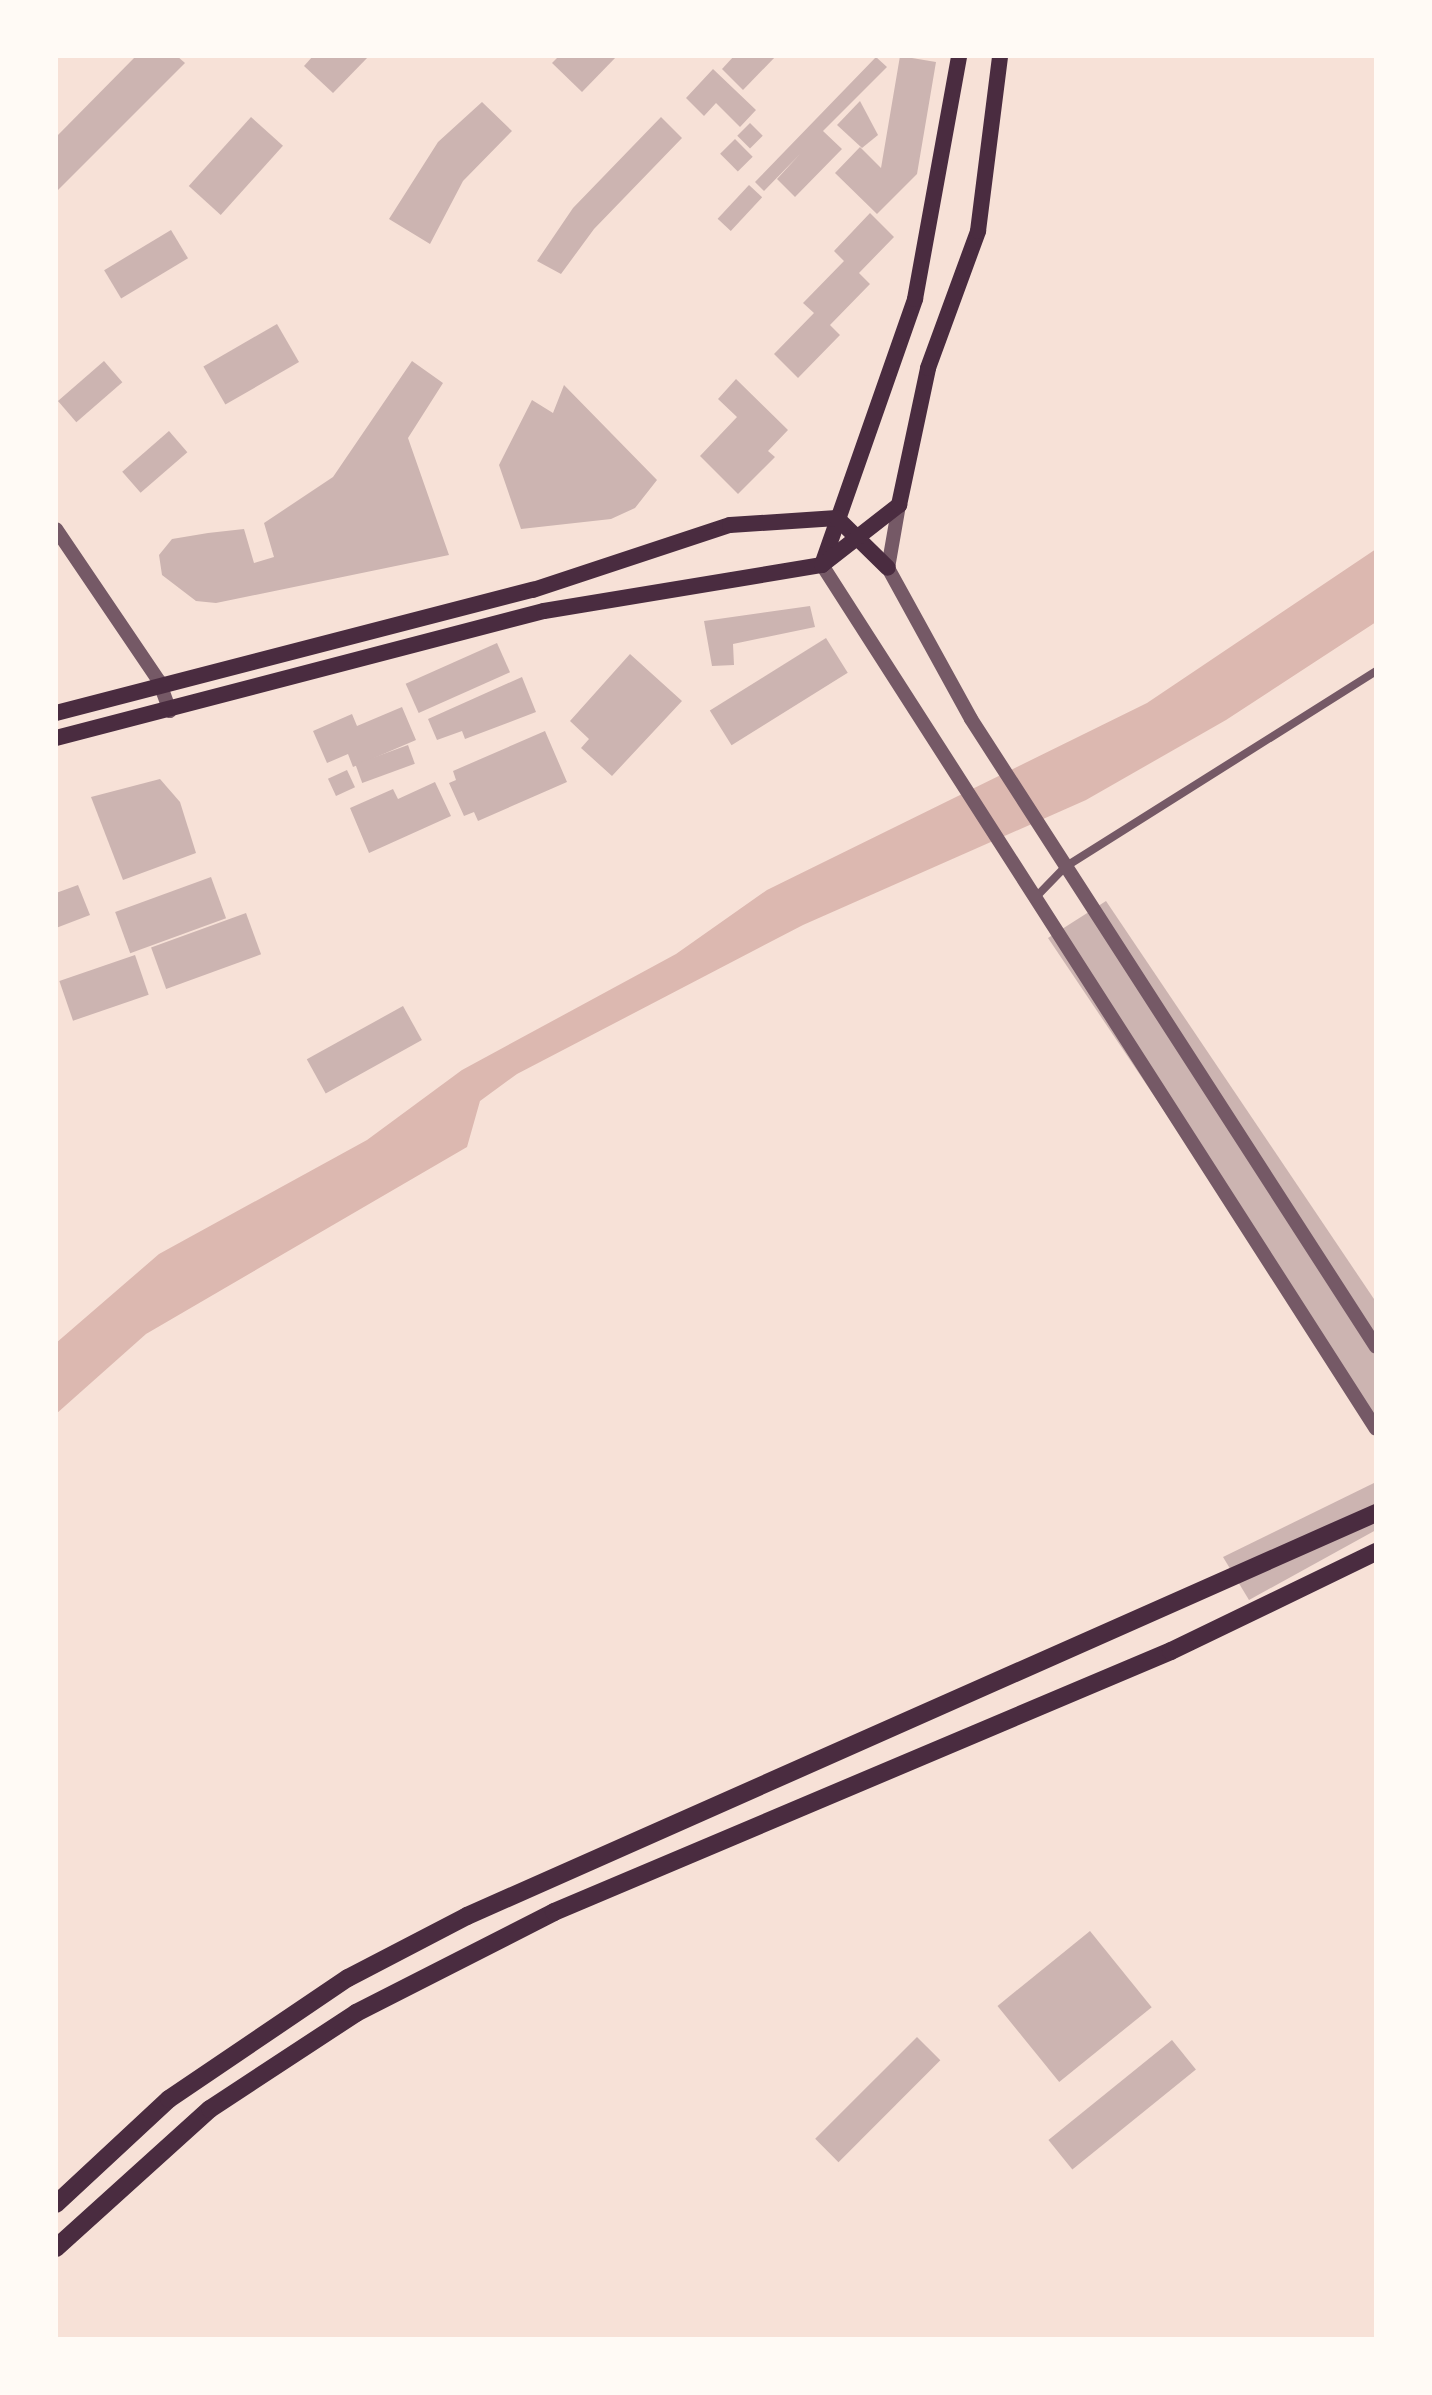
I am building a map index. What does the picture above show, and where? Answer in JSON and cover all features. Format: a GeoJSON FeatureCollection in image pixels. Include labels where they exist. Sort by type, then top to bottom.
{"type":"FeatureCollection","features":[{"type":"Feature","properties":{"kind":"main road"},"geometry":{"type":"LineString","coordinates":[[822,565],[915,299],[959,56]]}},
{"type":"Feature","properties":{"kind":"main road"},"geometry":{"type":"LineString","coordinates":[[56,738],[170,711],[544,611],[822,565],[899,505],[928,368],[978,231],[1000,56]]}},
{"type":"Feature","properties":{"kind":"main road"},"geometry":{"type":"LineString","coordinates":[[56,713],[159,681],[533,590],[730,525],[837,518],[859,536],[888,568]]}},
{"type":"Feature","properties":{"kind":"main road"},"geometry":{"type":"LineString","coordinates":[[56,2204],[169,2099],[348,1978],[467,1916],[1376,1513]]}},
{"type":"Feature","properties":{"kind":"main road"},"geometry":{"type":"LineString","coordinates":[[56,2248],[210,2109],[356,2013],[554,1912],[1171,1651],[1376,1552]]}},
{"type":"Feature","properties":{"kind":"street"},"geometry":{"type":"LineString","coordinates":[[899,505],[888,568],[971,719],[1376,1347]]}},
{"type":"Feature","properties":{"kind":"street"},"geometry":{"type":"LineString","coordinates":[[56,529],[159,681],[170,711]]}},
{"type":"Feature","properties":{"kind":"street"},"geometry":{"type":"LineString","coordinates":[[822,565],[947,769],[1376,1429]]}},
{"type":"Feature","properties":{"kind":"street"},"geometry":{"type":"LineString","coordinates":[[1033,900],[1065,867],[1376,671]]}},
{"type":"Feature","properties":{"kind":"shaded area"},"geometry":{"type":"Polygon","coordinates":[[[1376,549],[1376,622],[1226,720],[1086,800],[803,925],[517,1074],[480,1101],[467,1147],[146,1334],[56,1414],[56,1343],[159,1254],[367,1140],[462,1070],[676,954],[767,890],[1147,703],[1376,549]]]}},
{"type":"Feature","properties":{"kind":"building"},"geometry":{"type":"Polygon","coordinates":[[[136,56],[177,56],[185,63],[56,192],[56,137],[136,56]]]}},
{"type":"Feature","properties":{"kind":"building"},"geometry":{"type":"Polygon","coordinates":[[[313,56],[369,56],[333,93],[304,66],[313,56]]]}},
{"type":"Feature","properties":{"kind":"building"},"geometry":{"type":"Polygon","coordinates":[[[559,56],[617,56],[582,92],[552,63],[559,56]]]}},
{"type":"Feature","properties":{"kind":"building"},"geometry":{"type":"Polygon","coordinates":[[[734,56],[776,56],[743,90],[722,69],[734,56]]]}},
{"type":"Feature","properties":{"kind":"building"},"geometry":{"type":"Polygon","coordinates":[[[900,56],[936,62],[917,174],[877,214],[835,173],[860,147],[881,168],[900,56]]]}},
{"type":"Feature","properties":{"kind":"building"},"geometry":{"type":"Polygon","coordinates":[[[876,57],[887,67],[823,131],[842,149],[795,197],[777,179],[800,154],[764,191],[755,182],[876,57]]]}},
{"type":"Feature","properties":{"kind":"building"},"geometry":{"type":"Polygon","coordinates":[[[713,69],[756,110],[740,127],[716,103],[704,116],[686,98],[713,69]]]}},
{"type":"Feature","properties":{"kind":"building"},"geometry":{"type":"Polygon","coordinates":[[[860,101],[878,135],[862,148],[837,125],[860,101]]]}},
{"type":"Feature","properties":{"kind":"building"},"geometry":{"type":"Polygon","coordinates":[[[482,102],[512,131],[463,181],[430,244],[389,219],[438,142],[482,102]]]}},
{"type":"Feature","properties":{"kind":"building"},"geometry":{"type":"Polygon","coordinates":[[[251,117],[283,146],[221,215],[189,186],[251,117]]]}},
{"type":"Feature","properties":{"kind":"building"},"geometry":{"type":"Polygon","coordinates":[[[661,117],[682,138],[594,229],[561,274],[537,261],[573,208],[661,117]]]}},
{"type":"Feature","properties":{"kind":"building"},"geometry":{"type":"Polygon","coordinates":[[[750,123],[763,136],[750,148],[737,136],[750,123]]]}},
{"type":"Feature","properties":{"kind":"building"},"geometry":{"type":"Polygon","coordinates":[[[735,139],[753,157],[738,172],[720,154],[735,139]]]}},
{"type":"Feature","properties":{"kind":"building"},"geometry":{"type":"Polygon","coordinates":[[[749,185],[762,197],[731,231],[718,219],[749,185]]]}},
{"type":"Feature","properties":{"kind":"building"},"geometry":{"type":"Polygon","coordinates":[[[870,213],[894,237],[859,273],[870,284],[830,325],[840,335],[798,378],[774,354],[814,313],[803,303],[844,261],[834,251],[870,213]]]}},
{"type":"Feature","properties":{"kind":"building"},"geometry":{"type":"Polygon","coordinates":[[[171,230],[188,258],[121,298],[104,270],[171,230]]]}},
{"type":"Feature","properties":{"kind":"building"},"geometry":{"type":"Polygon","coordinates":[[[277,324],[299,362],[225,405],[203,366],[277,324]]]}},
{"type":"Feature","properties":{"kind":"building"},"geometry":{"type":"Polygon","coordinates":[[[104,361],[122,382],[76,422],[58,401],[104,361]]]}},
{"type":"Feature","properties":{"kind":"building"},"geometry":{"type":"Polygon","coordinates":[[[412,361],[443,383],[408,438],[449,555],[216,603],[196,601],[162,575],[159,555],[172,539],[208,533],[244,529],[254,563],[274,557],[264,523],[333,477],[412,361]]]}},
{"type":"Feature","properties":{"kind":"building"},"geometry":{"type":"Polygon","coordinates":[[[736,379],[788,430],[768,451],[775,457],[738,494],[700,456],[737,417],[718,399],[736,379]]]}},
{"type":"Feature","properties":{"kind":"building"},"geometry":{"type":"Polygon","coordinates":[[[564,385],[657,480],[635,508],[611,519],[521,529],[499,465],[532,400],[553,413],[564,385]]]}},
{"type":"Feature","properties":{"kind":"building"},"geometry":{"type":"Polygon","coordinates":[[[169,431],[187,452],[141,493],[122,472],[169,431]]]}},
{"type":"Feature","properties":{"kind":"building"},"geometry":{"type":"Polygon","coordinates":[[[810,606],[815,627],[733,644],[734,665],[712,666],[704,621],[810,606]]]}},
{"type":"Feature","properties":{"kind":"building"},"geometry":{"type":"Polygon","coordinates":[[[826,638],[848,673],[732,745],[710,711],[826,638]]]}},
{"type":"Feature","properties":{"kind":"building"},"geometry":{"type":"Polygon","coordinates":[[[497,643],[510,672],[419,713],[406,684],[497,643]]]}},
{"type":"Feature","properties":{"kind":"building"},"geometry":{"type":"Polygon","coordinates":[[[630,654],[682,701],[612,776],[581,748],[589,739],[570,721],[630,654]]]}},
{"type":"Feature","properties":{"kind":"building"},"geometry":{"type":"Polygon","coordinates":[[[522,677],[536,712],[465,739],[462,731],[437,740],[428,719],[522,677]]]}},
{"type":"Feature","properties":{"kind":"building"},"geometry":{"type":"Polygon","coordinates":[[[402,707],[416,740],[353,767],[348,754],[327,763],[313,731],[352,714],[357,726],[402,707]]]}},
{"type":"Feature","properties":{"kind":"building"},"geometry":{"type":"Polygon","coordinates":[[[545,731],[567,782],[478,821],[474,812],[464,816],[449,783],[456,780],[453,771],[545,731]]]}},
{"type":"Feature","properties":{"kind":"building"},"geometry":{"type":"Polygon","coordinates":[[[408,745],[415,764],[362,783],[355,764],[408,745]]]}},
{"type":"Feature","properties":{"kind":"building"},"geometry":{"type":"Polygon","coordinates":[[[347,770],[355,787],[336,796],[328,779],[347,770]]]}},
{"type":"Feature","properties":{"kind":"building"},"geometry":{"type":"Polygon","coordinates":[[[160,779],[180,802],[196,853],[123,880],[91,797],[160,779]]]}},
{"type":"Feature","properties":{"kind":"building"},"geometry":{"type":"Polygon","coordinates":[[[435,782],[451,816],[369,853],[350,808],[393,789],[398,799],[435,782]]]}},
{"type":"Feature","properties":{"kind":"building"},"geometry":{"type":"Polygon","coordinates":[[[211,877],[226,918],[130,953],[115,912],[211,877]]]}},
{"type":"Feature","properties":{"kind":"building"},"geometry":{"type":"Polygon","coordinates":[[[78,885],[90,915],[56,928],[56,893],[78,885]]]}},
{"type":"Feature","properties":{"kind":"building"},"geometry":{"type":"Polygon","coordinates":[[[1106,901],[1376,1302],[1376,1426],[1048,938],[1106,901]]]}},
{"type":"Feature","properties":{"kind":"building"},"geometry":{"type":"Polygon","coordinates":[[[246,913],[261,954],[166,989],[151,948],[246,913]]]}},
{"type":"Feature","properties":{"kind":"building"},"geometry":{"type":"Polygon","coordinates":[[[135,955],[149,995],[73,1021],[59,981],[135,955]]]}},
{"type":"Feature","properties":{"kind":"building"},"geometry":{"type":"Polygon","coordinates":[[[403,1006],[422,1040],[326,1093],[307,1059],[403,1006]]]}},
{"type":"Feature","properties":{"kind":"building"},"geometry":{"type":"Polygon","coordinates":[[[1376,1482],[1376,1530],[1249,1600],[1223,1557],[1376,1482]]]}},
{"type":"Feature","properties":{"kind":"building"},"geometry":{"type":"Polygon","coordinates":[[[1090,1931],[1152,2007],[1059,2082],[998,2006],[1090,1931]]]}},
{"type":"Feature","properties":{"kind":"building"},"geometry":{"type":"Polygon","coordinates":[[[917,2037],[940,2060],[839,2162],[815,2139],[917,2037]]]}},
{"type":"Feature","properties":{"kind":"building"},"geometry":{"type":"Polygon","coordinates":[[[1172,2040],[1196,2070],[1072,2170],[1048,2140],[1172,2040]]]}}]}
